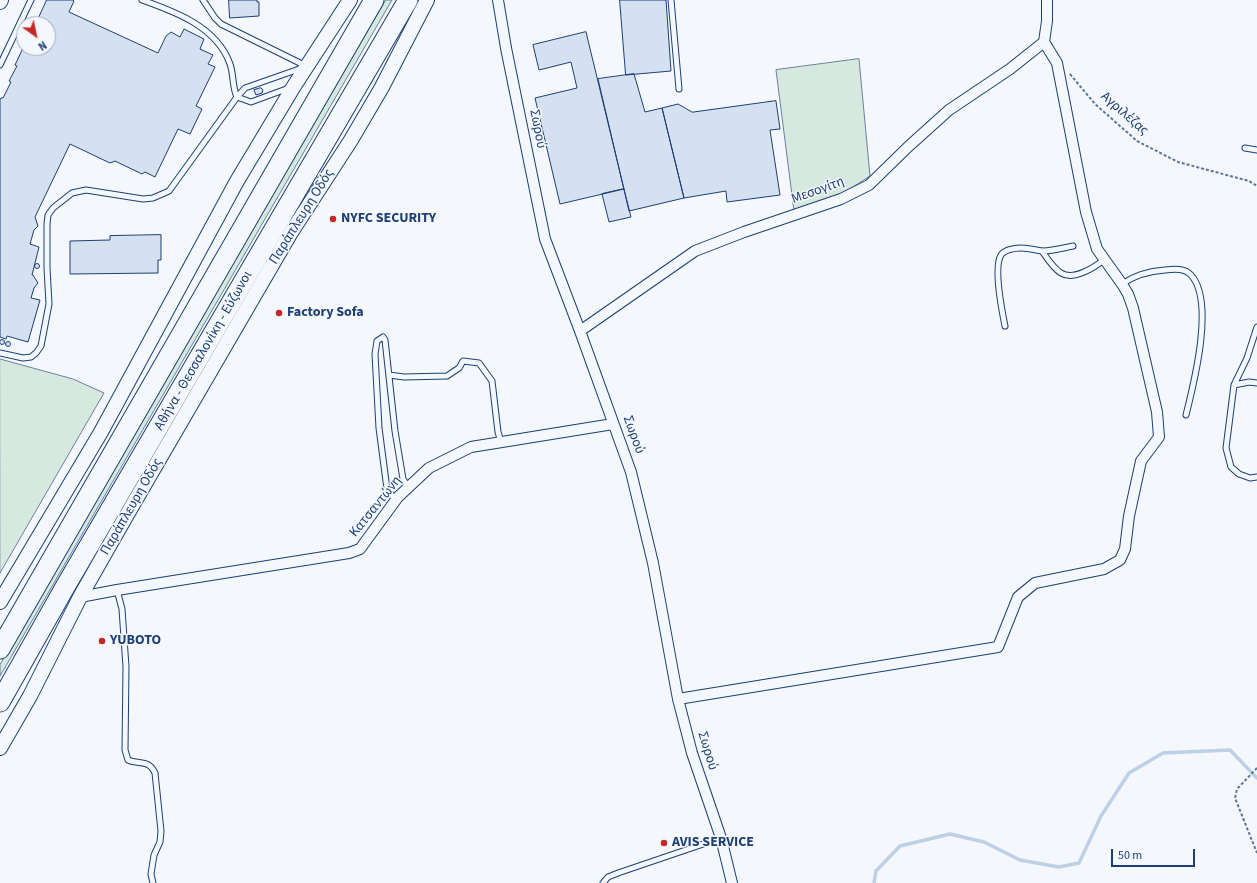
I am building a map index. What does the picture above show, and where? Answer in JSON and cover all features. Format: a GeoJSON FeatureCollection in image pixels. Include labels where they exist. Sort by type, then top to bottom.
{"type":"FeatureCollection","features":[{"type":"Feature","properties":{"kind":"highway","name":"Αθήνα - Θεσσαλονίκη - Εύζωνοι"},"geometry":{"type":"LineString","coordinates":[[0,649],[374,0]]}},
{"type":"Feature","properties":{"kind":"highway","name":"Αθήνα - Θεσσαλονίκη - Εύζωνοι"},"geometry":{"type":"LineString","coordinates":[[0,702],[408,0]]}},
{"type":"Feature","properties":{"kind":"street"},"geometry":{"type":"LineString","coordinates":[[0,602],[101,432],[220,211],[294,86],[350,0]]}},
{"type":"Feature","properties":{"kind":"street","name":"Παράπλευρη Οδός"},"geometry":{"type":"LineString","coordinates":[[0,748],[30,696],[80,597],[290,234],[351,140],[399,55],[426,0]]}},
{"type":"Feature","properties":{"kind":"street","name":"Σωρού"},"geometry":{"type":"LineString","coordinates":[[498,0],[506,48],[545,239],[631,472],[651,556],[678,699],[692,753],[721,838],[732,883]]}},
{"type":"Feature","properties":{"kind":"street"},"geometry":{"type":"LineString","coordinates":[[678,699],[998,646],[1018,596],[1035,582],[1104,569],[1120,560],[1125,550],[1129,516],[1141,461],[1159,437],[1157,412],[1134,308],[1122,284],[1097,249],[1086,212],[1057,64],[1044,42],[1047,20],[1047,0]]}},
{"type":"Feature","properties":{"kind":"street","name":"Μεσογίτη"},"geometry":{"type":"LineString","coordinates":[[580,331],[695,251],[841,199],[870,185],[909,146],[949,110],[1010,69],[1044,42]]}},
{"type":"Feature","properties":{"kind":"street","name":"Κατσαντώνη"},"geometry":{"type":"LineString","coordinates":[[80,597],[349,553],[360,549],[396,500],[429,468],[471,447],[613,424]]}},
{"type":"Feature","properties":{"kind":"lane"},"geometry":{"type":"LineString","coordinates":[[0,65],[31,0]]}},
{"type":"Feature","properties":{"kind":"lane"},"geometry":{"type":"LineString","coordinates":[[142,0],[180,14],[219,43],[230,64],[234,92],[237,97],[251,102],[294,86]]}},
{"type":"Feature","properties":{"kind":"lane"},"geometry":{"type":"LineString","coordinates":[[203,0],[221,24],[307,66]]}},
{"type":"Feature","properties":{"kind":"lane"},"geometry":{"type":"LineString","coordinates":[[671,0],[679,89]]}},
{"type":"Feature","properties":{"kind":"lane"},"geometry":{"type":"LineString","coordinates":[[0,353],[23,358],[31,357],[41,346],[49,304],[47,224],[48,215],[53,208],[72,193],[86,190],[143,199],[153,198],[169,191],[237,97],[246,88],[307,66]]}},
{"type":"Feature","properties":{"kind":"lane"},"geometry":{"type":"LineString","coordinates":[[1245,148],[1257,150]]}},
{"type":"Feature","properties":{"kind":"lane"},"geometry":{"type":"LineString","coordinates":[[1005,326],[997,270],[1003,252],[1021,248],[1057,250],[1073,246]]}},
{"type":"Feature","properties":{"kind":"lane"},"geometry":{"type":"LineString","coordinates":[[1042,250],[1060,273],[1067,275],[1088,271],[1105,259]]}},
{"type":"Feature","properties":{"kind":"lane"},"geometry":{"type":"LineString","coordinates":[[1122,284],[1150,271],[1173,268],[1184,270],[1191,274],[1199,287],[1202,312],[1198,366],[1186,415]]}},
{"type":"Feature","properties":{"kind":"lane"},"geometry":{"type":"LineString","coordinates":[[1257,327],[1247,358],[1234,385],[1226,448],[1231,467],[1239,474],[1250,478],[1257,477]]}},
{"type":"Feature","properties":{"kind":"lane"},"geometry":{"type":"LineString","coordinates":[[396,500],[387,488],[379,428],[376,354],[377,341],[382,337],[385,340],[403,479],[409,488]]}},
{"type":"Feature","properties":{"kind":"lane"},"geometry":{"type":"LineString","coordinates":[[389,375],[404,377],[447,376],[459,368],[463,361],[479,363],[492,381],[498,432],[501,443]]}},
{"type":"Feature","properties":{"kind":"lane"},"geometry":{"type":"LineString","coordinates":[[1234,385],[1249,382],[1257,383]]}},
{"type":"Feature","properties":{"kind":"lane"},"geometry":{"type":"LineString","coordinates":[[117,590],[122,609],[126,660],[125,750],[128,760],[134,763],[148,764],[153,767],[155,773],[161,832],[160,842],[153,861],[151,874],[153,883]]}},
{"type":"Feature","properties":{"kind":"lane"},"geometry":{"type":"LineString","coordinates":[[601,883],[608,877],[618,873],[721,838]]}},
{"type":"Feature","properties":{"kind":"path","name":"Αγριλέζας"},"geometry":{"type":"LineString","coordinates":[[1057,64],[1067,70],[1095,104],[1137,141],[1178,162],[1249,180],[1257,186]]}},
{"type":"Feature","properties":{"kind":"path"},"geometry":{"type":"LineString","coordinates":[[1257,768],[1237,789],[1235,798],[1257,853]]}},
{"type":"Feature","properties":{"kind":"shaded area"},"geometry":{"type":"Polygon","coordinates":[[[386,0],[392,0],[0,676],[0,665],[386,0]]]}},
{"type":"Feature","properties":{"kind":"shaded area"},"geometry":{"type":"Polygon","coordinates":[[[859,59],[870,176],[845,192],[794,211],[776,70],[859,59]]]}},
{"type":"Feature","properties":{"kind":"shaded area"},"geometry":{"type":"Polygon","coordinates":[[[0,359],[73,379],[104,393],[0,573],[0,359]]]}},
{"type":"Feature","properties":{"kind":"building"},"geometry":{"type":"Polygon","coordinates":[[[47,0],[73,0],[74,1],[69,12],[158,53],[166,36],[171,32],[180,37],[184,29],[204,39],[200,49],[213,55],[208,64],[215,67],[196,106],[202,109],[190,134],[178,129],[155,177],[145,172],[142,174],[115,161],[110,163],[70,144],[35,217],[38,226],[34,230],[30,244],[39,247],[32,275],[38,283],[34,288],[31,298],[40,300],[28,342],[7,336],[6,339],[0,337],[0,99],[3,98],[11,82],[9,81],[17,66],[15,65],[19,56],[56,56],[56,16],[40,16],[47,0]]]}},
{"type":"Feature","properties":{"kind":"building"},"geometry":{"type":"Polygon","coordinates":[[[229,0],[257,0],[257,2],[259,2],[259,16],[230,18],[229,0]]]}},
{"type":"Feature","properties":{"kind":"building"},"geometry":{"type":"Polygon","coordinates":[[[620,0],[666,0],[671,71],[626,75],[620,0]]]}},
{"type":"Feature","properties":{"kind":"building"},"geometry":{"type":"Polygon","coordinates":[[[586,32],[624,189],[560,204],[535,98],[577,88],[571,62],[539,70],[533,45],[586,32]]]}},
{"type":"Feature","properties":{"kind":"building"},"geometry":{"type":"Polygon","coordinates":[[[634,74],[645,112],[662,108],[684,198],[629,211],[598,79],[634,74]]]}},
{"type":"Feature","properties":{"kind":"building"},"geometry":{"type":"Polygon","coordinates":[[[261,88],[263,90],[262,93],[256,95],[254,90],[261,88]]]}},
{"type":"Feature","properties":{"kind":"building"},"geometry":{"type":"Polygon","coordinates":[[[776,101],[780,129],[770,130],[780,195],[727,202],[726,191],[684,198],[662,108],[678,104],[692,112],[776,101]]]}},
{"type":"Feature","properties":{"kind":"building"},"geometry":{"type":"Polygon","coordinates":[[[624,189],[631,217],[609,222],[602,194],[624,189]]]}},
{"type":"Feature","properties":{"kind":"building"},"geometry":{"type":"Polygon","coordinates":[[[161,235],[161,260],[158,260],[158,273],[70,274],[70,241],[110,240],[110,236],[161,235]]]}},
{"type":"Feature","properties":{"kind":"building"},"geometry":{"type":"Polygon","coordinates":[[[35,264],[39,264],[39,268],[35,268],[35,264]]]}},
{"type":"Feature","properties":{"kind":"building"},"geometry":{"type":"Polygon","coordinates":[[[0,340],[4,340],[4,344],[0,344],[0,340]]]}},
{"type":"Feature","properties":{"kind":"building"},"geometry":{"type":"Polygon","coordinates":[[[6,342],[10,342],[10,346],[6,346],[6,342]]]}},
{"type":"Feature","properties":{"kind":"waterway"},"geometry":{"type":"LineString","coordinates":[[874,883],[876,871],[900,846],[950,834],[984,842],[1020,860],[1059,867],[1079,863],[1101,816],[1129,773],[1163,753],[1230,750],[1257,778]]}},
{"type":"Feature","properties":{"kind":"place","name":"NYFC SECURITY"},"geometry":{"type":"Point","coordinates":[333,219]}},
{"type":"Feature","properties":{"kind":"place","name":"Factory Sofa"},"geometry":{"type":"Point","coordinates":[279,313]}},
{"type":"Feature","properties":{"kind":"place","name":"YUBOTO"},"geometry":{"type":"Point","coordinates":[102,641]}},
{"type":"Feature","properties":{"kind":"place","name":"AVIS SERVICE"},"geometry":{"type":"Point","coordinates":[664,843]}}]}
